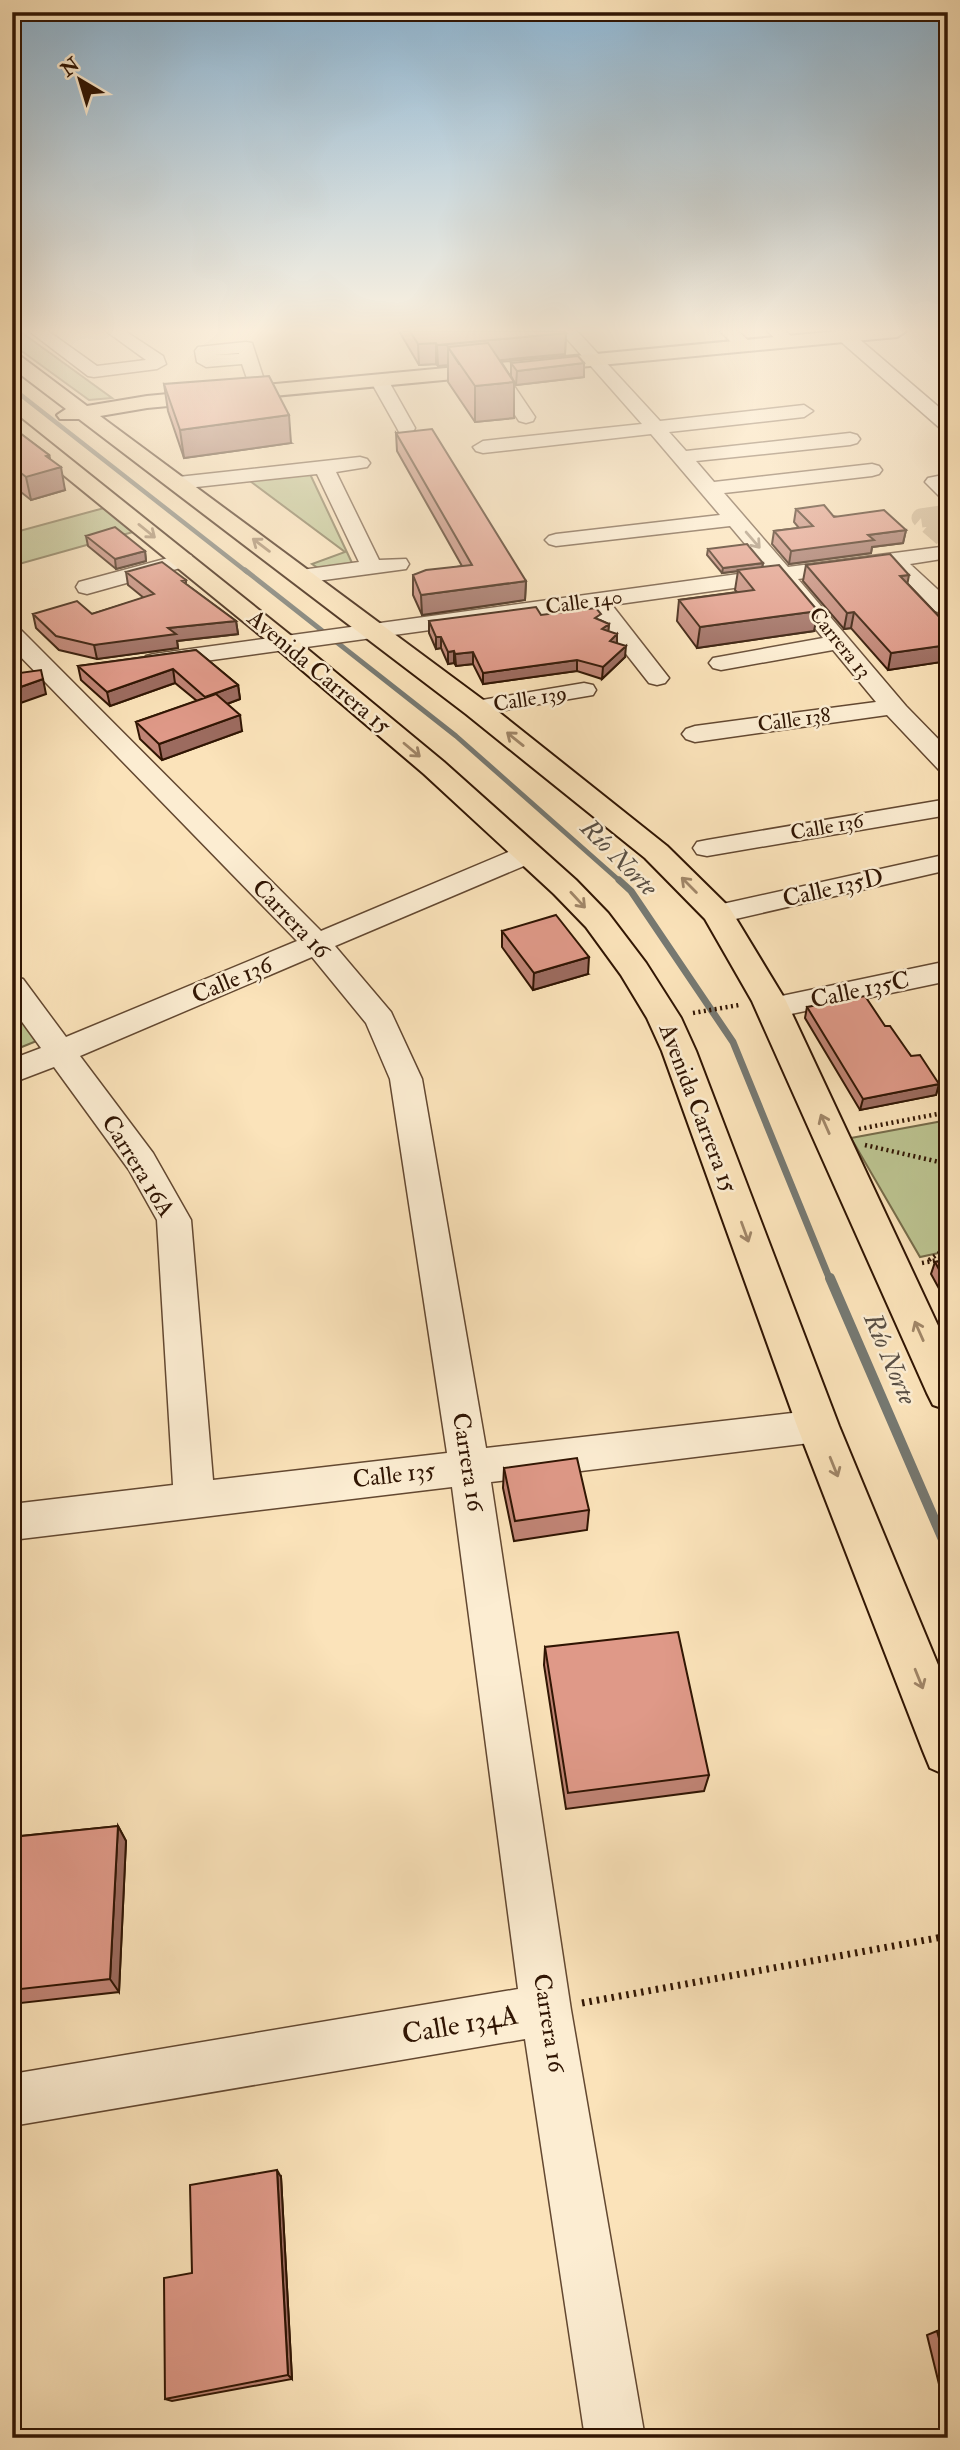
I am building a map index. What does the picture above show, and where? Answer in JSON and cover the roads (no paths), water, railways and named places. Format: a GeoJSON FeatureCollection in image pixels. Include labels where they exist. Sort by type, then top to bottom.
{"type":"FeatureCollection","features":[{"type":"Feature","properties":{"kind":"main road","name":"Avenida Carrera 15"},"geometry":{"type":"LineString","coordinates":[[52,445],[183,560],[291,642],[434,768],[565,887],[597,920],[634,970],[664,1018],[679,1051],[817,1426],[948,1751]]}},
{"type":"Feature","properties":{"kind":"main road"},"geometry":{"type":"LineString","coordinates":[[125,445],[302,576],[368,631],[476,708],[656,852],[718,914],[760,1006],[833,1140],[948,1393]]}},
{"type":"Feature","properties":{"kind":"street"},"geometry":{"type":"LineString","coordinates":[[483,447],[497,445]]}},
{"type":"Feature","properties":{"kind":"street","name":"Carrera 13"},"geometry":{"type":"LineString","coordinates":[[670,445],[893,707],[943,752]]}},
{"type":"Feature","properties":{"kind":"street"},"geometry":{"type":"LineString","coordinates":[[681,457],[791,445]]}},
{"type":"Feature","properties":{"kind":"street"},"geometry":{"type":"LineString","coordinates":[[178,483],[360,463]]}},
{"type":"Feature","properties":{"kind":"street"},"geometry":{"type":"LineString","coordinates":[[324,467],[372,567]]}},
{"type":"Feature","properties":{"kind":"street"},"geometry":{"type":"LineString","coordinates":[[709,489],[872,470]]}},
{"type":"Feature","properties":{"kind":"street"},"geometry":{"type":"LineString","coordinates":[[948,481],[935,482],[948,494]]}},
{"type":"Feature","properties":{"kind":"street"},"geometry":{"type":"LineString","coordinates":[[556,540],[735,519]]}},
{"type":"Feature","properties":{"kind":"street","name":"Calle 140"},"geometry":{"type":"LineString","coordinates":[[130,664],[944,551]]}},
{"type":"Feature","properties":{"kind":"street"},"geometry":{"type":"LineString","coordinates":[[87,587],[183,560]]}},
{"type":"Feature","properties":{"kind":"street"},"geometry":{"type":"LineString","coordinates":[[893,560],[942,606],[948,607]]}},
{"type":"Feature","properties":{"kind":"street"},"geometry":{"type":"LineString","coordinates":[[302,576],[398,564]]}},
{"type":"Feature","properties":{"kind":"street"},"geometry":{"type":"LineString","coordinates":[[596,600],[657,678]]}},
{"type":"Feature","properties":{"kind":"street","name":"Carrera 16"},"geometry":{"type":"LineString","coordinates":[[12,634],[38,676],[317,944],[380,1019],[407,1079],[470,1466],[546,2010],[615,2438]]}},
{"type":"Feature","properties":{"kind":"street"},"geometry":{"type":"LineString","coordinates":[[721,663],[840,642]]}},
{"type":"Feature","properties":{"kind":"street"},"geometry":{"type":"LineString","coordinates":[[38,676],[77,671]]}},
{"type":"Feature","properties":{"kind":"street","name":"Calle 139"},"geometry":{"type":"LineString","coordinates":[[476,708],[584,690]]}},
{"type":"Feature","properties":{"kind":"street","name":"Calle 138"},"geometry":{"type":"LineString","coordinates":[[695,734],[893,707]]}},
{"type":"Feature","properties":{"kind":"street","name":"Calle 136"},"geometry":{"type":"LineString","coordinates":[[707,848],[948,807]]}},
{"type":"Feature","properties":{"kind":"street","name":"Calle 136"},"geometry":{"type":"LineString","coordinates":[[12,1072],[528,854]]}},
{"type":"Feature","properties":{"kind":"street","name":"Calle 135D"},"geometry":{"type":"LineString","coordinates":[[718,914],[948,862]]}},
{"type":"Feature","properties":{"kind":"street","name":"Calle 135C"},"geometry":{"type":"LineString","coordinates":[[760,1006],[948,971]]}},
{"type":"Feature","properties":{"kind":"street","name":"Carrera 16A"},"geometry":{"type":"LineString","coordinates":[[12,986],[141,1162],[174,1220],[194,1500]]}},
{"type":"Feature","properties":{"kind":"street","name":"Calle 135"},"geometry":{"type":"LineString","coordinates":[[12,1522],[817,1426]]}},
{"type":"Feature","properties":{"kind":"street","name":"Calle 134A"},"geometry":{"type":"LineString","coordinates":[[12,2100],[546,2010]]}},
{"type":"Feature","properties":{"kind":"waterway","name":"Río Norte"},"geometry":{"type":"LineString","coordinates":[[85,445],[247,572]]}},
{"type":"Feature","properties":{"kind":"waterway","name":"Río Norte"},"geometry":{"type":"LineString","coordinates":[[245,570],[456,736],[621,882]]}},
{"type":"Feature","properties":{"kind":"waterway","name":"Río Norte"},"geometry":{"type":"LineString","coordinates":[[619,880],[631,891],[733,1042],[830,1280]]}},
{"type":"Feature","properties":{"kind":"waterway","name":"Río Norte"},"geometry":{"type":"LineString","coordinates":[[830,1278],[948,1551]]}},
{"type":"Feature","properties":{"kind":"tunnel"},"geometry":{"type":"LineString","coordinates":[[943,537],[921,518],[948,514]]}}]}
